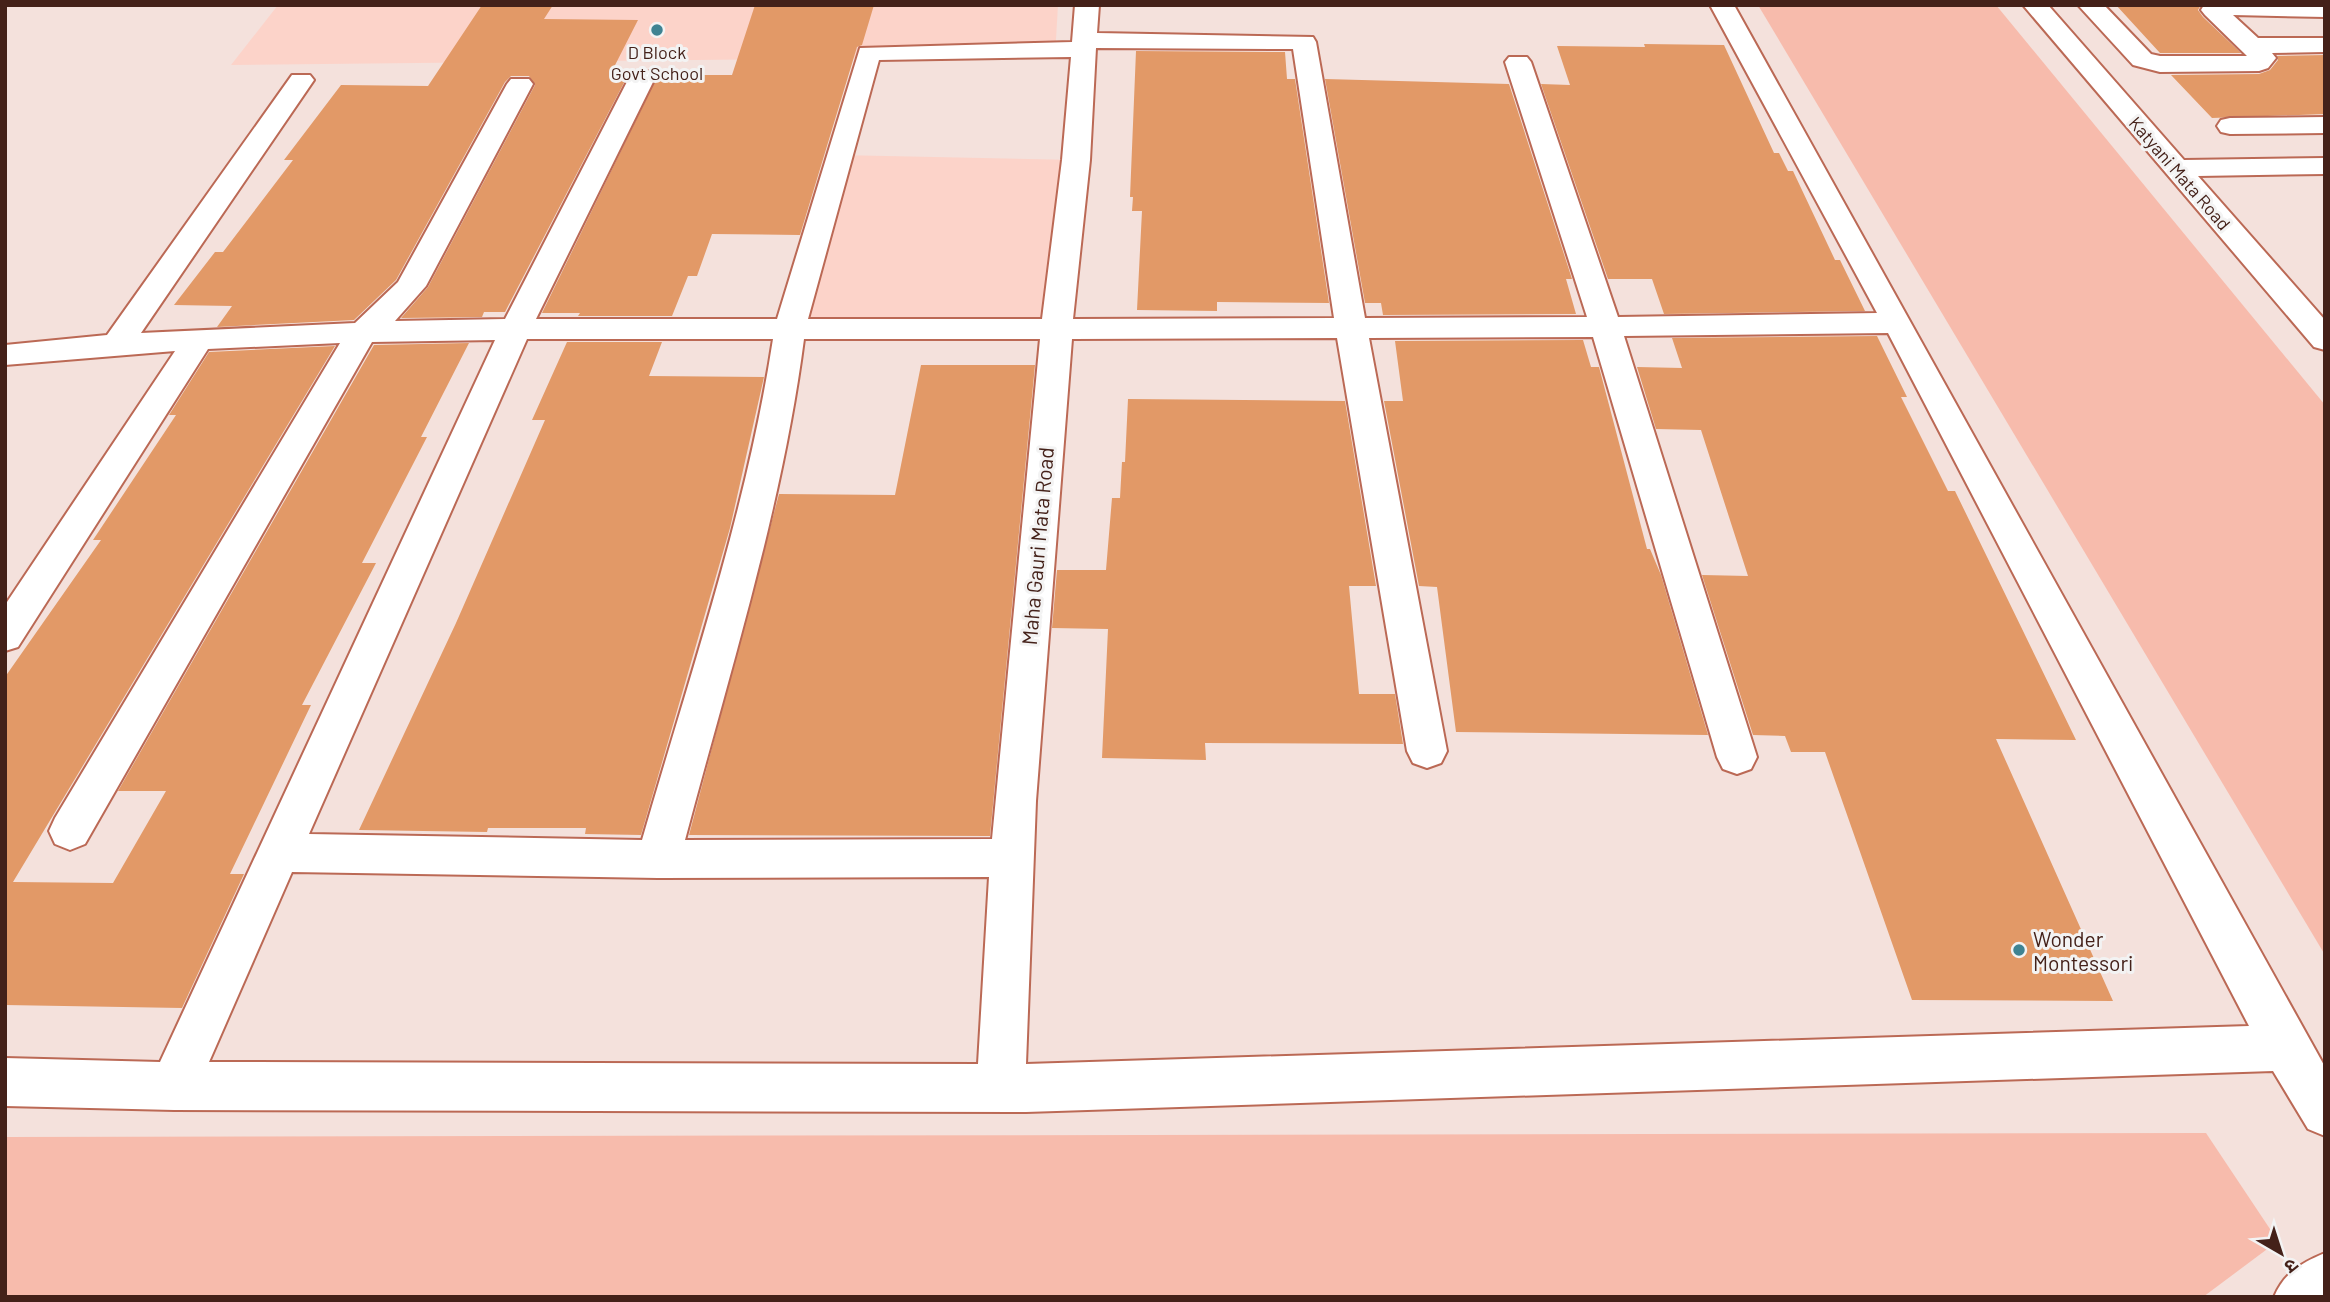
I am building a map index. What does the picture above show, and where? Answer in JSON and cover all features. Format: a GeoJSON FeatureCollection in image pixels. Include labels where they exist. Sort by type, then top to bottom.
{"type":"FeatureCollection","features":[{"type":"Feature","properties":{"kind":"street"},"geometry":{"type":"LineString","coordinates":[[1722,5],[1898,323],[2286,1048],[2325,1112]]}},
{"type":"Feature","properties":{"kind":"street","name":"Katyani Mata Road"},"geometry":{"type":"LineString","coordinates":[[2035,5],[2325,340]]}},
{"type":"Feature","properties":{"kind":"street"},"geometry":{"type":"LineString","coordinates":[[2090,5],[2142,60],[2160,64],[2259,63],[2263,58],[2213,10],[2246,6],[2325,10]]}},
{"type":"Feature","properties":{"kind":"street"},"geometry":{"type":"LineString","coordinates":[[658,859],[760,494],[780,400],[790,328],[869,53],[1085,31],[1304,42],[1350,327],[1427,751]]}},
{"type":"Feature","properties":{"kind":"street","name":"Maha Gauri Mata Road"},"geometry":{"type":"LineString","coordinates":[[1001,1087],[1013,858],[1057,327],[1076,160],[1085,31]]}},
{"type":"Feature","properties":{"kind":"street"},"geometry":{"type":"LineString","coordinates":[[2252,46],[2325,45]]}},
{"type":"Feature","properties":{"kind":"street"},"geometry":{"type":"LineString","coordinates":[[1518,62],[1606,328],[1737,757]]}},
{"type":"Feature","properties":{"kind":"street"},"geometry":{"type":"LineString","coordinates":[[174,1086],[515,330],[643,76]]}},
{"type":"Feature","properties":{"kind":"street"},"geometry":{"type":"LineString","coordinates":[[114,347],[301,80]]}},
{"type":"Feature","properties":{"kind":"street"},"geometry":{"type":"LineString","coordinates":[[70,831],[362,332],[395,305],[411,286],[520,84]]}},
{"type":"Feature","properties":{"kind":"street"},"geometry":{"type":"LineString","coordinates":[[2230,125],[2325,125]]}},
{"type":"Feature","properties":{"kind":"street"},"geometry":{"type":"LineString","coordinates":[[2176,168],[2325,166]]}},
{"type":"Feature","properties":{"kind":"street"},"geometry":{"type":"LineString","coordinates":[[5,355],[198,340],[362,332],[1057,327],[1606,328],[1898,323]]}},
{"type":"Feature","properties":{"kind":"street"},"geometry":{"type":"LineString","coordinates":[[5,636],[198,340]]}},
{"type":"Feature","properties":{"kind":"street"},"geometry":{"type":"LineString","coordinates":[[279,853],[658,859],[1013,858]]}},
{"type":"Feature","properties":{"kind":"street"},"geometry":{"type":"LineString","coordinates":[[5,1082],[174,1086],[1001,1087],[2286,1048]]}},
{"type":"Feature","properties":{"kind":"street"},"geometry":{"type":"LineString","coordinates":[[2300,1297],[2325,1279]]}},
{"type":"Feature","properties":{"kind":"shaded area","name":"D Block Govt School"},"geometry":{"type":"Polygon","coordinates":[[[278,5],[1058,5],[1055,56],[231,65],[278,5]]]}},
{"type":"Feature","properties":{"kind":"shaded area"},"geometry":{"type":"Polygon","coordinates":[[[1758,5],[1996,5],[2325,405],[2325,955],[1758,5]]]}},
{"type":"Feature","properties":{"kind":"shaded area"},"geometry":{"type":"Polygon","coordinates":[[[838,155],[1076,160],[1052,327],[800,329],[838,155]]]}},
{"type":"Feature","properties":{"kind":"shaded area"},"geometry":{"type":"Polygon","coordinates":[[[2206,1133],[2278,1241],[2203,1297],[5,1297],[5,1137],[2206,1133]]]}},
{"type":"Feature","properties":{"kind":"building"},"geometry":{"type":"Polygon","coordinates":[[[482,5],[553,5],[544,19],[638,20],[610,75],[628,75],[505,312],[484,312],[482,317],[401,318],[428,287],[535,85],[529,76],[511,76],[505,82],[396,280],[354,320],[217,327],[232,306],[174,305],[215,252],[223,252],[293,160],[284,160],[341,85],[428,86],[482,5]]]}},
{"type":"Feature","properties":{"kind":"building"},"geometry":{"type":"Polygon","coordinates":[[[755,5],[874,5],[862,45],[857,47],[800,235],[712,234],[697,276],[688,276],[672,316],[578,316],[580,313],[542,313],[658,75],[732,75],[755,5]]]}},
{"type":"Feature","properties":{"kind":"building"},"geometry":{"type":"Polygon","coordinates":[[[2116,5],[2201,5],[2198,10],[2203,17],[2241,53],[2160,53],[2116,5]]]}},
{"type":"Feature","properties":{"kind":"building"},"geometry":{"type":"Polygon","coordinates":[[[1644,44],[1724,45],[1774,153],[1779,153],[1788,171],[1793,171],[1835,260],[1840,260],[1865,311],[1664,314],[1652,279],[1608,279],[1541,84],[1570,85],[1557,46],[1645,47],[1644,44]]]}},
{"type":"Feature","properties":{"kind":"building"},"geometry":{"type":"Polygon","coordinates":[[[1136,51],[1285,52],[1287,79],[1295,79],[1329,303],[1217,302],[1217,311],[1137,310],[1142,211],[1132,211],[1133,197],[1130,197],[1136,51]]]}},
{"type":"Feature","properties":{"kind":"building"},"geometry":{"type":"Polygon","coordinates":[[[2325,55],[2325,114],[2212,118],[2171,75],[2259,74],[2270,70],[2278,60],[2277,56],[2325,55]]]}},
{"type":"Feature","properties":{"kind":"building"},"geometry":{"type":"Polygon","coordinates":[[[1325,79],[1509,84],[1572,279],[1566,279],[1576,314],[1383,315],[1381,303],[1365,303],[1325,79]]]}},
{"type":"Feature","properties":{"kind":"building"},"geometry":{"type":"Polygon","coordinates":[[[1877,336],[1907,397],[1901,397],[1948,491],[1955,491],[2076,740],[1996,739],[2113,1001],[1912,1000],[1825,752],[1791,752],[1785,736],[1753,735],[1702,575],[1748,576],[1701,430],[1656,429],[1637,367],[1682,368],[1672,338],[1877,336]]]}},
{"type":"Feature","properties":{"kind":"building"},"geometry":{"type":"Polygon","coordinates":[[[1583,340],[1591,367],[1599,367],[1647,549],[1650,549],[1661,575],[1708,735],[1456,732],[1437,587],[1419,586],[1384,401],[1403,401],[1395,341],[1583,340]]]}},
{"type":"Feature","properties":{"kind":"building"},"geometry":{"type":"Polygon","coordinates":[[[567,342],[662,342],[649,376],[764,377],[730,528],[641,835],[585,834],[586,828],[488,828],[487,832],[359,830],[456,623],[545,420],[532,420],[567,342]]]}},
{"type":"Feature","properties":{"kind":"building"},"geometry":{"type":"Polygon","coordinates":[[[469,343],[421,437],[427,437],[362,563],[376,563],[302,705],[311,705],[230,874],[244,874],[182,1008],[5,1005],[5,677],[101,540],[93,540],[176,415],[169,415],[209,352],[335,346],[13,882],[113,883],[166,791],[118,791],[374,345],[469,343]]]}},
{"type":"Feature","properties":{"kind":"building"},"geometry":{"type":"Polygon","coordinates":[[[921,365],[1035,365],[990,836],[689,835],[779,494],[895,495],[921,365]]]}},
{"type":"Feature","properties":{"kind":"building"},"geometry":{"type":"Polygon","coordinates":[[[1128,399],[1345,401],[1376,586],[1349,586],[1359,694],[1395,694],[1403,744],[1205,743],[1206,760],[1102,758],[1108,629],[1052,628],[1057,570],[1106,570],[1112,498],[1120,498],[1122,462],[1125,462],[1128,399]]]}},
{"type":"Feature","properties":{"kind":"place","name":"D Block Govt School"},"geometry":{"type":"Point","coordinates":[657,30]}},
{"type":"Feature","properties":{"kind":"place","name":"Wonder Montessori"},"geometry":{"type":"Point","coordinates":[2019,950]}}]}
